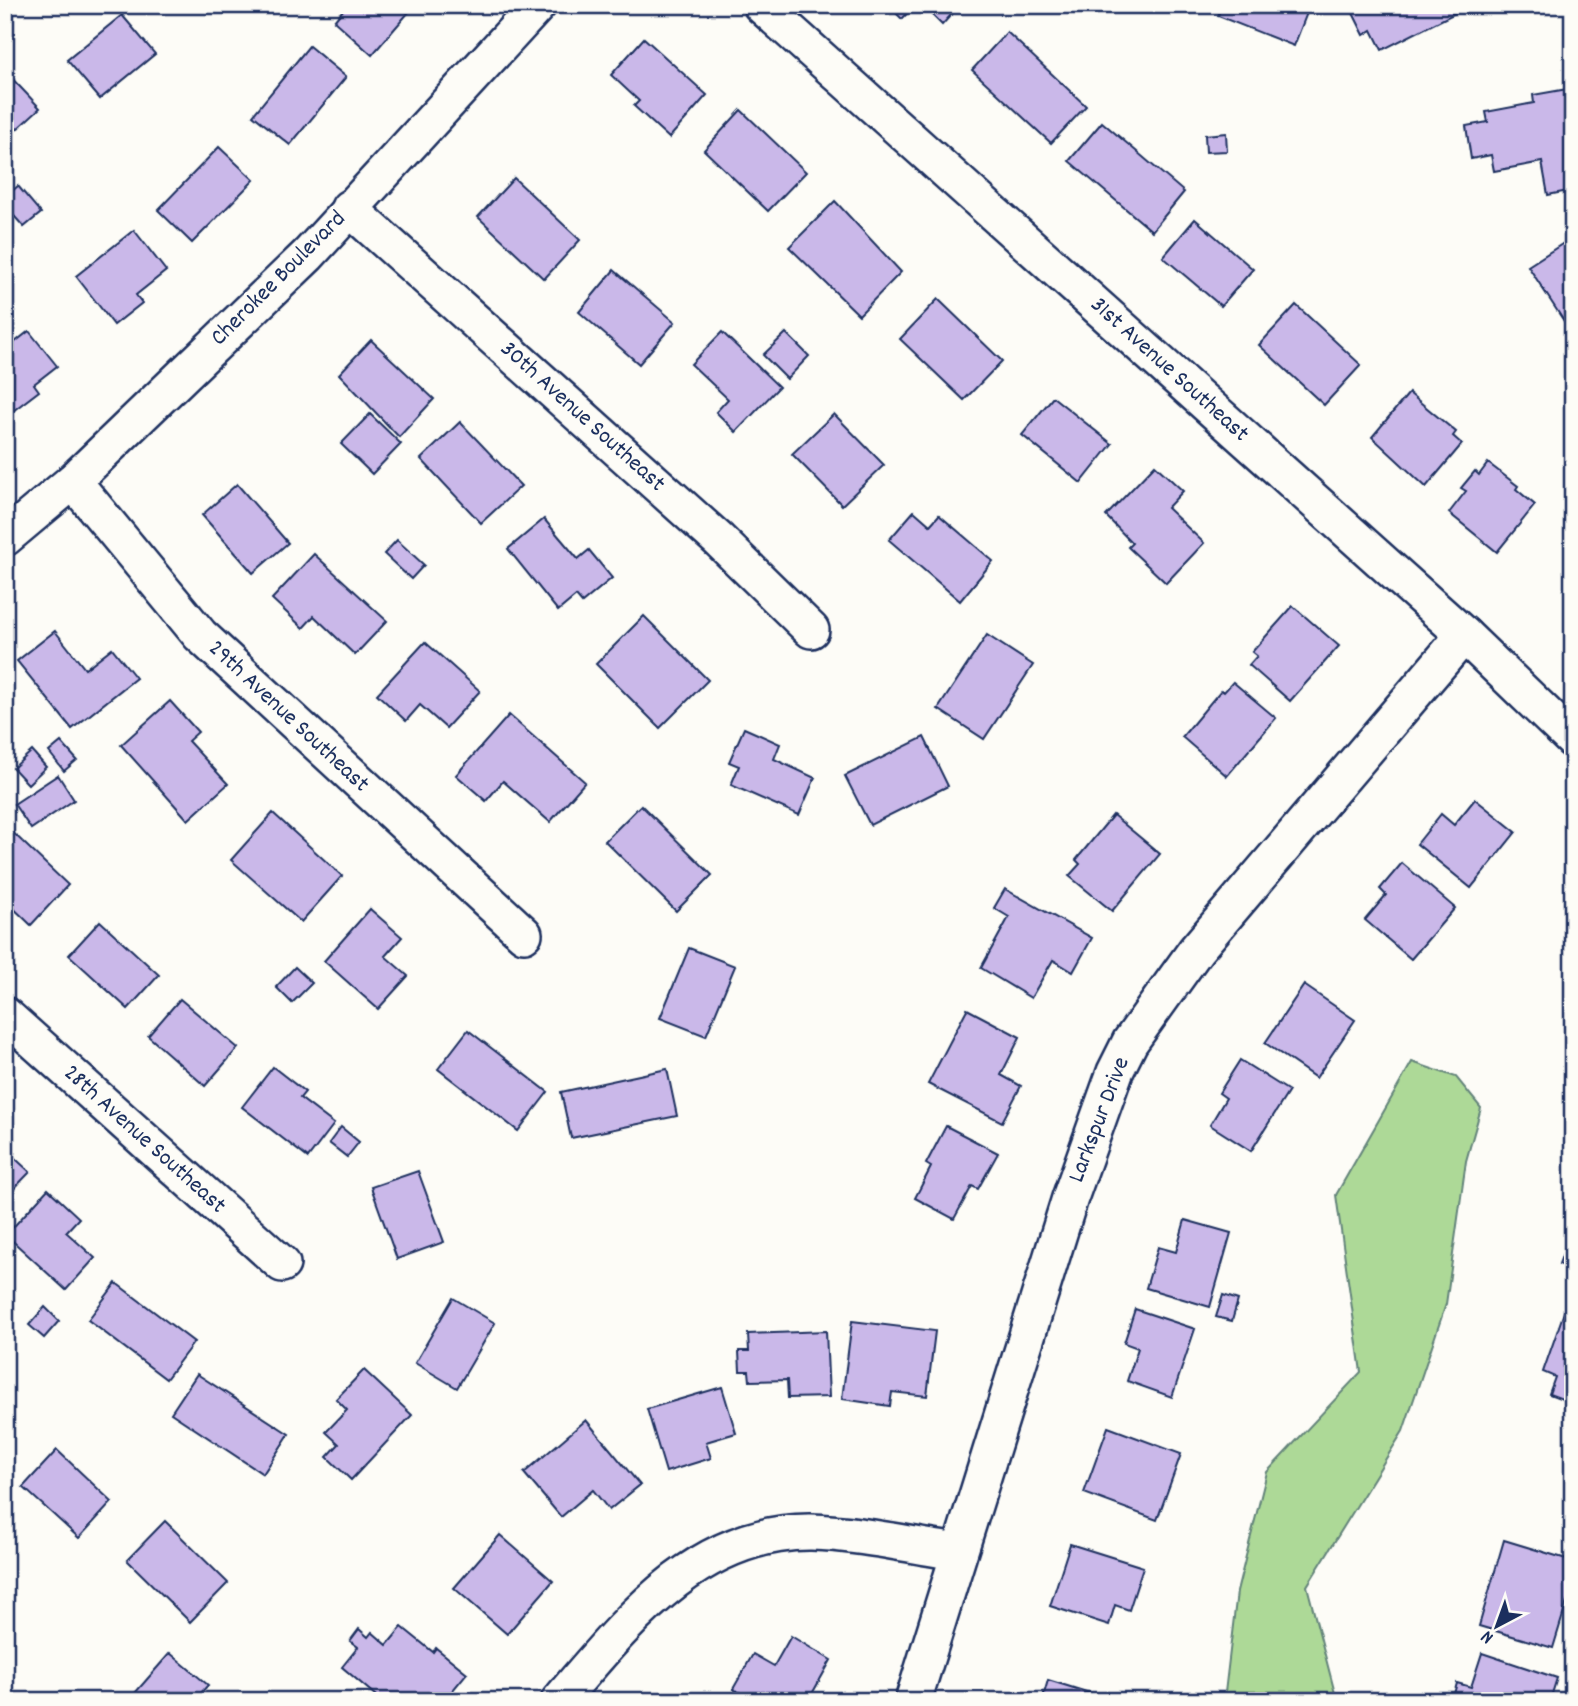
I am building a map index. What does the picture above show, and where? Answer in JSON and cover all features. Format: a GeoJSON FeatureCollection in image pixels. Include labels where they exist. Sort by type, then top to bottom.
{"type":"FeatureCollection","features":[{"type":"Feature","properties":{"kind":"street","name":"Cherokee Boulevard"},"geometry":{"type":"LineString","coordinates":[[5,538],[73,481],[308,255],[538,5]]}},
{"type":"Feature","properties":{"kind":"street","name":"31st Avenue Southeast"},"geometry":{"type":"LineString","coordinates":[[761,5],[1464,635],[1573,740]]}},
{"type":"Feature","properties":{"kind":"street","name":"30th Avenue Southeast"},"geometry":{"type":"LineString","coordinates":[[349,208],[719,540],[811,630]]}},
{"type":"Feature","properties":{"kind":"street","name":"29th Avenue Southeast"},"geometry":{"type":"LineString","coordinates":[[73,481],[200,635],[524,934]]}},
{"type":"Feature","properties":{"kind":"street","name":"Larkspur Drive"},"geometry":{"type":"LineString","coordinates":[[913,1701],[1070,1198],[1115,1072],[1130,1042],[1196,950],[1464,635]]}},
{"type":"Feature","properties":{"kind":"street","name":"28th Avenue Southeast"},"geometry":{"type":"LineString","coordinates":[[5,1015],[282,1264]]}},
{"type":"Feature","properties":{"kind":"street"},"geometry":{"type":"LineString","coordinates":[[559,1701],[635,1613],[690,1570],[729,1548],[767,1537],[811,1532],[958,1552]]}},
{"type":"Feature","properties":{"kind":"green space"},"geometry":{"type":"Polygon","coordinates":[[[1412,1062],[1456,1077],[1481,1108],[1466,1161],[1446,1304],[1403,1431],[1307,1586],[1337,1701],[1224,1701],[1237,1592],[1267,1472],[1361,1372],[1336,1195],[1412,1062]]]}},
{"type":"Feature","properties":{"kind":"building"},"geometry":{"type":"Polygon","coordinates":[[[347,5],[415,5],[372,55],[334,21],[347,5]]]}},
{"type":"Feature","properties":{"kind":"building"},"geometry":{"type":"Polygon","coordinates":[[[888,5],[915,5],[902,19],[888,5]]]}},
{"type":"Feature","properties":{"kind":"building"},"geometry":{"type":"Polygon","coordinates":[[[922,5],[960,5],[942,25],[922,5]]]}},
{"type":"Feature","properties":{"kind":"building"},"geometry":{"type":"Polygon","coordinates":[[[1222,5],[1310,5],[1294,46],[1218,16],[1222,5]]]}},
{"type":"Feature","properties":{"kind":"building"},"geometry":{"type":"Polygon","coordinates":[[[1349,5],[1461,5],[1463,9],[1382,50],[1372,30],[1364,35],[1349,5]]]}},
{"type":"Feature","properties":{"kind":"building"},"geometry":{"type":"Polygon","coordinates":[[[122,15],[155,54],[100,99],[67,60],[122,15]]]}},
{"type":"Feature","properties":{"kind":"building"},"geometry":{"type":"Polygon","coordinates":[[[1007,32],[1086,106],[1051,143],[972,70],[1007,32]]]}},
{"type":"Feature","properties":{"kind":"building"},"geometry":{"type":"Polygon","coordinates":[[[644,38],[707,95],[669,138],[634,106],[639,101],[611,75],[644,38]]]}},
{"type":"Feature","properties":{"kind":"building"},"geometry":{"type":"Polygon","coordinates":[[[309,46],[346,77],[290,145],[253,115],[309,46]]]}},
{"type":"Feature","properties":{"kind":"building"},"geometry":{"type":"Polygon","coordinates":[[[5,71],[40,108],[5,140],[5,71]]]}},
{"type":"Feature","properties":{"kind":"building"},"geometry":{"type":"Polygon","coordinates":[[[1573,88],[1573,190],[1548,195],[1542,162],[1494,171],[1491,155],[1471,159],[1466,126],[1488,122],[1486,112],[1534,103],[1533,95],[1573,88]]]}},
{"type":"Feature","properties":{"kind":"building"},"geometry":{"type":"Polygon","coordinates":[[[741,110],[806,172],[768,211],[704,150],[741,110]]]}},
{"type":"Feature","properties":{"kind":"building"},"geometry":{"type":"Polygon","coordinates":[[[1102,122],[1184,192],[1152,231],[1069,161],[1102,122]]]}},
{"type":"Feature","properties":{"kind":"building"},"geometry":{"type":"Polygon","coordinates":[[[1226,133],[1227,151],[1206,152],[1205,135],[1226,133]]]}},
{"type":"Feature","properties":{"kind":"building"},"geometry":{"type":"Polygon","coordinates":[[[219,147],[254,180],[192,243],[158,210],[219,147]]]}},
{"type":"Feature","properties":{"kind":"building"},"geometry":{"type":"Polygon","coordinates":[[[514,178],[580,240],[544,279],[478,217],[514,178]]]}},
{"type":"Feature","properties":{"kind":"building"},"geometry":{"type":"Polygon","coordinates":[[[18,186],[41,213],[24,227],[5,206],[5,197],[18,186]]]}},
{"type":"Feature","properties":{"kind":"building"},"geometry":{"type":"Polygon","coordinates":[[[835,201],[901,272],[859,315],[789,247],[835,201]]]}},
{"type":"Feature","properties":{"kind":"building"},"geometry":{"type":"Polygon","coordinates":[[[1195,219],[1253,269],[1221,306],[1163,257],[1195,219]]]}},
{"type":"Feature","properties":{"kind":"building"},"geometry":{"type":"Polygon","coordinates":[[[134,230],[166,271],[136,295],[142,303],[114,325],[76,276],[134,230]]]}},
{"type":"Feature","properties":{"kind":"building"},"geometry":{"type":"Polygon","coordinates":[[[1573,237],[1573,335],[1528,266],[1573,237]]]}},
{"type":"Feature","properties":{"kind":"building"},"geometry":{"type":"Polygon","coordinates":[[[614,270],[675,322],[639,364],[579,312],[614,270]]]}},
{"type":"Feature","properties":{"kind":"building"},"geometry":{"type":"Polygon","coordinates":[[[938,299],[1002,361],[964,400],[900,339],[938,299]]]}},
{"type":"Feature","properties":{"kind":"building"},"geometry":{"type":"Polygon","coordinates":[[[1296,305],[1361,365],[1324,405],[1259,345],[1296,305]]]}},
{"type":"Feature","properties":{"kind":"building"},"geometry":{"type":"Polygon","coordinates":[[[29,331],[57,366],[34,384],[39,391],[5,417],[5,350],[29,331]]]}},
{"type":"Feature","properties":{"kind":"building"},"geometry":{"type":"Polygon","coordinates":[[[722,332],[779,387],[736,432],[716,412],[728,399],[691,364],[722,332]]]}},
{"type":"Feature","properties":{"kind":"building"},"geometry":{"type":"Polygon","coordinates":[[[786,333],[809,356],[787,379],[763,355],[786,333]]]}},
{"type":"Feature","properties":{"kind":"building"},"geometry":{"type":"Polygon","coordinates":[[[371,340],[434,399],[399,437],[339,374],[371,340]]]}},
{"type":"Feature","properties":{"kind":"building"},"geometry":{"type":"Polygon","coordinates":[[[1409,393],[1456,432],[1453,436],[1462,444],[1426,487],[1372,437],[1409,393]]]}},
{"type":"Feature","properties":{"kind":"building"},"geometry":{"type":"Polygon","coordinates":[[[1053,397],[1112,444],[1081,483],[1022,435],[1053,397]]]}},
{"type":"Feature","properties":{"kind":"building"},"geometry":{"type":"Polygon","coordinates":[[[370,414],[401,444],[372,474],[341,444],[370,414]]]}},
{"type":"Feature","properties":{"kind":"building"},"geometry":{"type":"Polygon","coordinates":[[[834,414],[884,465],[842,505],[792,454],[834,414]]]}},
{"type":"Feature","properties":{"kind":"building"},"geometry":{"type":"Polygon","coordinates":[[[460,422],[521,486],[481,523],[421,459],[460,422]]]}},
{"type":"Feature","properties":{"kind":"building"},"geometry":{"type":"Polygon","coordinates":[[[1488,463],[1518,486],[1516,489],[1535,505],[1497,552],[1449,513],[1466,491],[1461,488],[1475,471],[1479,475],[1488,463]]]}},
{"type":"Feature","properties":{"kind":"building"},"geometry":{"type":"Polygon","coordinates":[[[1155,465],[1183,491],[1167,508],[1204,543],[1166,583],[1128,547],[1132,543],[1106,516],[1155,465]]]}},
{"type":"Feature","properties":{"kind":"building"},"geometry":{"type":"Polygon","coordinates":[[[237,484],[288,543],[253,573],[202,515],[237,484]]]}},
{"type":"Feature","properties":{"kind":"building"},"geometry":{"type":"Polygon","coordinates":[[[914,511],[930,525],[939,515],[993,561],[960,601],[889,540],[914,511]]]}},
{"type":"Feature","properties":{"kind":"building"},"geometry":{"type":"Polygon","coordinates":[[[544,519],[578,559],[589,550],[612,578],[582,603],[576,596],[558,611],[508,549],[544,519]]]}},
{"type":"Feature","properties":{"kind":"building"},"geometry":{"type":"Polygon","coordinates":[[[397,540],[424,565],[411,579],[384,554],[397,540]]]}},
{"type":"Feature","properties":{"kind":"building"},"geometry":{"type":"Polygon","coordinates":[[[314,554],[387,621],[355,655],[314,616],[303,628],[272,599],[314,554]]]}},
{"type":"Feature","properties":{"kind":"building"},"geometry":{"type":"Polygon","coordinates":[[[1293,606],[1339,646],[1290,701],[1249,665],[1257,656],[1252,652],[1293,606]]]}},
{"type":"Feature","properties":{"kind":"building"},"geometry":{"type":"Polygon","coordinates":[[[644,616],[708,680],[660,728],[596,664],[644,616]]]}},
{"type":"Feature","properties":{"kind":"building"},"geometry":{"type":"Polygon","coordinates":[[[55,631],[85,669],[112,648],[136,678],[72,729],[17,661],[55,631]]]}},
{"type":"Feature","properties":{"kind":"building"},"geometry":{"type":"Polygon","coordinates":[[[987,635],[1033,665],[984,739],[938,709],[987,635]]]}},
{"type":"Feature","properties":{"kind":"building"},"geometry":{"type":"Polygon","coordinates":[[[425,642],[480,691],[446,728],[420,705],[406,721],[377,694],[425,642]]]}},
{"type":"Feature","properties":{"kind":"building"},"geometry":{"type":"Polygon","coordinates":[[[1233,682],[1276,718],[1227,776],[1182,737],[1221,690],[1224,692],[1233,682]]]}},
{"type":"Feature","properties":{"kind":"building"},"geometry":{"type":"Polygon","coordinates":[[[170,701],[198,732],[188,741],[228,784],[188,820],[121,745],[170,701]]]}},
{"type":"Feature","properties":{"kind":"building"},"geometry":{"type":"Polygon","coordinates":[[[509,715],[585,782],[550,822],[503,781],[486,801],[456,775],[509,715]]]}},
{"type":"Feature","properties":{"kind":"building"},"geometry":{"type":"Polygon","coordinates":[[[744,728],[780,744],[774,759],[815,778],[799,815],[731,785],[739,766],[729,762],[744,728]]]}},
{"type":"Feature","properties":{"kind":"building"},"geometry":{"type":"Polygon","coordinates":[[[924,737],[948,786],[870,825],[845,776],[924,737]]]}},
{"type":"Feature","properties":{"kind":"building"},"geometry":{"type":"Polygon","coordinates":[[[61,742],[77,760],[64,771],[49,752],[61,742]]]}},
{"type":"Feature","properties":{"kind":"building"},"geometry":{"type":"Polygon","coordinates":[[[32,751],[46,767],[28,784],[13,768],[32,751]]]}},
{"type":"Feature","properties":{"kind":"building"},"geometry":{"type":"Polygon","coordinates":[[[58,775],[74,800],[31,829],[14,804],[58,775]]]}},
{"type":"Feature","properties":{"kind":"building"},"geometry":{"type":"Polygon","coordinates":[[[1475,799],[1516,832],[1471,888],[1417,844],[1441,814],[1454,825],[1475,799]]]}},
{"type":"Feature","properties":{"kind":"building"},"geometry":{"type":"Polygon","coordinates":[[[641,805],[712,875],[676,911],[605,841],[641,805]]]}},
{"type":"Feature","properties":{"kind":"building"},"geometry":{"type":"Polygon","coordinates":[[[273,813],[342,876],[301,922],[231,860],[273,813]]]}},
{"type":"Feature","properties":{"kind":"building"},"geometry":{"type":"Polygon","coordinates":[[[1113,815],[1160,854],[1112,911],[1069,876],[1080,864],[1076,860],[1113,815]]]}},
{"type":"Feature","properties":{"kind":"building"},"geometry":{"type":"Polygon","coordinates":[[[5,825],[68,885],[31,925],[5,900],[5,825]]]}},
{"type":"Feature","properties":{"kind":"building"},"geometry":{"type":"Polygon","coordinates":[[[1402,863],[1455,908],[1411,959],[1365,920],[1386,895],[1380,889],[1402,863]]]}},
{"type":"Feature","properties":{"kind":"building"},"geometry":{"type":"Polygon","coordinates":[[[1005,889],[1092,938],[1073,972],[1053,960],[1031,998],[981,968],[1009,917],[994,908],[1005,889]]]}},
{"type":"Feature","properties":{"kind":"building"},"geometry":{"type":"Polygon","coordinates":[[[370,909],[402,937],[385,956],[408,976],[378,1009],[324,961],[370,909]]]}},
{"type":"Feature","properties":{"kind":"building"},"geometry":{"type":"Polygon","coordinates":[[[100,921],[159,975],[128,1009],[69,955],[100,921]]]}},
{"type":"Feature","properties":{"kind":"building"},"geometry":{"type":"Polygon","coordinates":[[[689,948],[735,966],[706,1036],[660,1018],[689,948]]]}},
{"type":"Feature","properties":{"kind":"building"},"geometry":{"type":"Polygon","coordinates":[[[295,967],[312,983],[292,1003],[276,987],[295,967]]]}},
{"type":"Feature","properties":{"kind":"building"},"geometry":{"type":"Polygon","coordinates":[[[1304,985],[1355,1020],[1316,1078],[1265,1043],[1304,985]]]}},
{"type":"Feature","properties":{"kind":"building"},"geometry":{"type":"Polygon","coordinates":[[[180,999],[238,1048],[205,1086],[148,1036],[180,999]]]}},
{"type":"Feature","properties":{"kind":"building"},"geometry":{"type":"Polygon","coordinates":[[[967,1009],[1020,1037],[1001,1075],[1021,1086],[1002,1122],[928,1084],[967,1009]]]}},
{"type":"Feature","properties":{"kind":"building"},"geometry":{"type":"Polygon","coordinates":[[[468,1030],[548,1092],[518,1131],[438,1069],[468,1030]]]}},
{"type":"Feature","properties":{"kind":"building"},"geometry":{"type":"Polygon","coordinates":[[[1240,1060],[1289,1091],[1251,1151],[1210,1125],[1226,1098],[1219,1093],[1240,1060]]]}},
{"type":"Feature","properties":{"kind":"building"},"geometry":{"type":"Polygon","coordinates":[[[273,1067],[305,1092],[300,1098],[334,1124],[308,1158],[242,1107],[273,1067]]]}},
{"type":"Feature","properties":{"kind":"building"},"geometry":{"type":"Polygon","coordinates":[[[667,1069],[677,1116],[571,1138],[561,1092],[667,1069]]]}},
{"type":"Feature","properties":{"kind":"building"},"geometry":{"type":"Polygon","coordinates":[[[946,1126],[998,1153],[978,1189],[972,1186],[954,1219],[915,1198],[931,1167],[926,1164],[946,1126]]]}},
{"type":"Feature","properties":{"kind":"building"},"geometry":{"type":"Polygon","coordinates":[[[341,1127],[359,1142],[347,1157],[329,1143],[341,1127]]]}},
{"type":"Feature","properties":{"kind":"building"},"geometry":{"type":"Polygon","coordinates":[[[5,1149],[30,1172],[5,1198],[5,1149]]]}},
{"type":"Feature","properties":{"kind":"building"},"geometry":{"type":"Polygon","coordinates":[[[418,1171],[444,1242],[397,1259],[371,1187],[418,1171]]]}},
{"type":"Feature","properties":{"kind":"building"},"geometry":{"type":"Polygon","coordinates":[[[48,1189],[79,1218],[66,1232],[95,1258],[66,1290],[6,1235],[48,1189]]]}},
{"type":"Feature","properties":{"kind":"building"},"geometry":{"type":"Polygon","coordinates":[[[1185,1220],[1231,1233],[1210,1307],[1146,1288],[1158,1247],[1176,1252],[1185,1220]]]}},
{"type":"Feature","properties":{"kind":"building"},"geometry":{"type":"Polygon","coordinates":[[[1573,1226],[1573,1270],[1559,1264],[1573,1226]]]}},
{"type":"Feature","properties":{"kind":"building"},"geometry":{"type":"Polygon","coordinates":[[[116,1283],[194,1342],[166,1379],[88,1320],[116,1283]]]}},
{"type":"Feature","properties":{"kind":"building"},"geometry":{"type":"Polygon","coordinates":[[[1223,1295],[1238,1300],[1232,1321],[1216,1317],[1223,1295]]]}},
{"type":"Feature","properties":{"kind":"building"},"geometry":{"type":"Polygon","coordinates":[[[453,1298],[495,1323],[457,1388],[415,1363],[453,1298]]]}},
{"type":"Feature","properties":{"kind":"building"},"geometry":{"type":"Polygon","coordinates":[[[45,1307],[59,1321],[44,1338],[29,1325],[45,1307]]]}},
{"type":"Feature","properties":{"kind":"building"},"geometry":{"type":"Polygon","coordinates":[[[1135,1309],[1195,1329],[1172,1397],[1127,1381],[1138,1348],[1124,1343],[1135,1309]]]}},
{"type":"Feature","properties":{"kind":"building"},"geometry":{"type":"Polygon","coordinates":[[[1564,1312],[1573,1316],[1573,1403],[1549,1394],[1555,1377],[1543,1372],[1564,1312]]]}},
{"type":"Feature","properties":{"kind":"building"},"geometry":{"type":"Polygon","coordinates":[[[852,1321],[935,1331],[927,1396],[892,1392],[890,1406],[842,1399],[852,1321]]]}},
{"type":"Feature","properties":{"kind":"building"},"geometry":{"type":"Polygon","coordinates":[[[826,1331],[829,1397],[788,1398],[787,1380],[750,1381],[749,1371],[740,1371],[739,1351],[749,1351],[748,1334],[826,1331]]]}},
{"type":"Feature","properties":{"kind":"building"},"geometry":{"type":"Polygon","coordinates":[[[364,1370],[412,1415],[351,1480],[327,1457],[339,1444],[326,1432],[347,1410],[336,1399],[364,1370]]]}},
{"type":"Feature","properties":{"kind":"building"},"geometry":{"type":"Polygon","coordinates":[[[197,1374],[289,1434],[263,1474],[171,1413],[197,1374]]]}},
{"type":"Feature","properties":{"kind":"building"},"geometry":{"type":"Polygon","coordinates":[[[722,1387],[736,1433],[706,1442],[711,1458],[666,1472],[647,1409],[722,1387]]]}},
{"type":"Feature","properties":{"kind":"building"},"geometry":{"type":"Polygon","coordinates":[[[586,1420],[640,1485],[609,1510],[593,1490],[561,1517],[524,1473],[586,1420]]]}},
{"type":"Feature","properties":{"kind":"building"},"geometry":{"type":"Polygon","coordinates":[[[1108,1427],[1181,1454],[1157,1520],[1084,1493],[1108,1427]]]}},
{"type":"Feature","properties":{"kind":"building"},"geometry":{"type":"Polygon","coordinates":[[[57,1450],[112,1502],[79,1538],[23,1487],[57,1450]]]}},
{"type":"Feature","properties":{"kind":"building"},"geometry":{"type":"Polygon","coordinates":[[[165,1521],[228,1583],[190,1622],[127,1560],[165,1521]]]}},
{"type":"Feature","properties":{"kind":"building"},"geometry":{"type":"Polygon","coordinates":[[[500,1535],[553,1581],[507,1634],[454,1588],[500,1535]]]}},
{"type":"Feature","properties":{"kind":"building"},"geometry":{"type":"Polygon","coordinates":[[[1504,1540],[1573,1561],[1573,1582],[1553,1648],[1479,1626],[1504,1540]]]}},
{"type":"Feature","properties":{"kind":"building"},"geometry":{"type":"Polygon","coordinates":[[[1070,1544],[1143,1567],[1129,1610],[1115,1605],[1109,1625],[1050,1606],[1070,1544]]]}},
{"type":"Feature","properties":{"kind":"building"},"geometry":{"type":"Polygon","coordinates":[[[402,1627],[433,1652],[436,1648],[467,1673],[444,1701],[435,1696],[431,1701],[382,1701],[342,1667],[358,1647],[350,1641],[359,1629],[368,1637],[372,1632],[387,1645],[402,1627]]]}},
{"type":"Feature","properties":{"kind":"building"},"geometry":{"type":"Polygon","coordinates":[[[791,1636],[831,1660],[808,1701],[755,1701],[733,1689],[753,1654],[774,1666],[791,1636]]]}},
{"type":"Feature","properties":{"kind":"building"},"geometry":{"type":"Polygon","coordinates":[[[170,1653],[208,1685],[194,1701],[128,1701],[170,1653]]]}},
{"type":"Feature","properties":{"kind":"building"},"geometry":{"type":"Polygon","coordinates":[[[1482,1653],[1557,1678],[1551,1697],[1558,1701],[1452,1701],[1457,1683],[1471,1687],[1482,1653]]]}},
{"type":"Feature","properties":{"kind":"building"},"geometry":{"type":"Polygon","coordinates":[[[1048,1680],[1093,1694],[1091,1701],[1042,1701],[1048,1680]]]}}]}
